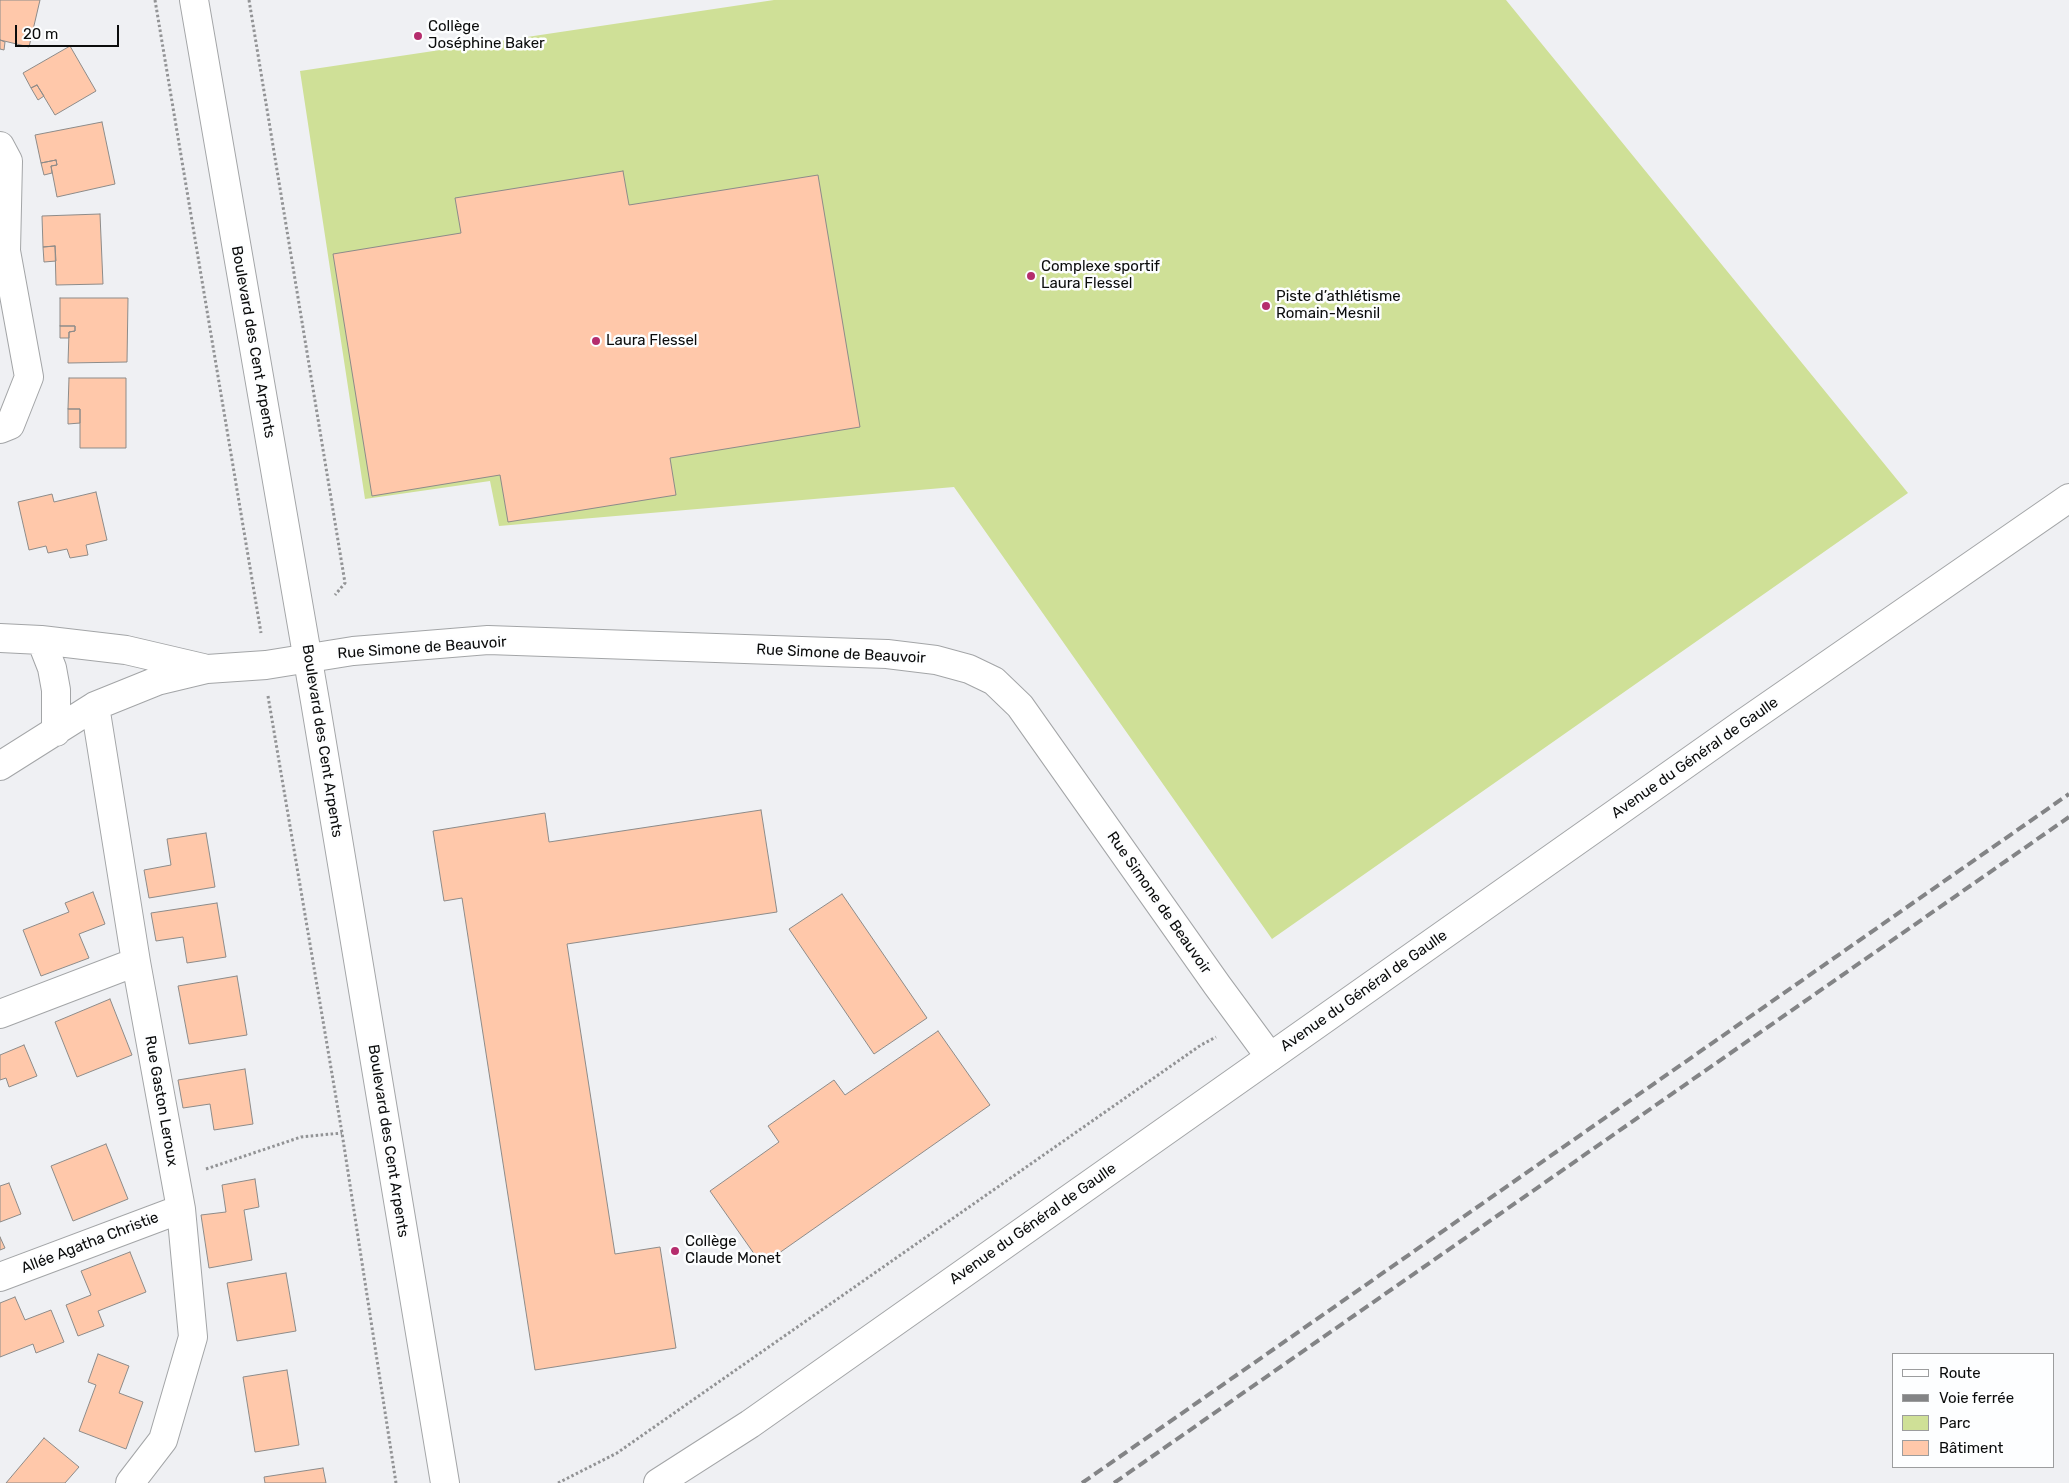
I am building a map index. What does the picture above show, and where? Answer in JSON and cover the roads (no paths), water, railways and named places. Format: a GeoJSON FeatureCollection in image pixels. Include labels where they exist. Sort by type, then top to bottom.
{"type":"FeatureCollection","features":[{"type":"Feature","properties":{"kind":"street","name":"Boulevard des Cent Arpents"},"geometry":{"type":"LineString","coordinates":[[194,0],[308,659],[445,1483]]}},
{"type":"Feature","properties":{"kind":"street"},"geometry":{"type":"LineString","coordinates":[[0,146],[8,161],[6,250],[28,378],[10,424],[0,429]]}},
{"type":"Feature","properties":{"kind":"street","name":"Avenue du Général de Gaulle"},"geometry":{"type":"LineString","coordinates":[[658,1483],[750,1424],[1750,719],[2069,498]]}},
{"type":"Feature","properties":{"kind":"street"},"geometry":{"type":"LineString","coordinates":[[0,638],[41,640],[126,650],[207,669]]}},
{"type":"Feature","properties":{"kind":"street"},"geometry":{"type":"LineString","coordinates":[[41,640],[52,668],[56,690],[56,732]]}},
{"type":"Feature","properties":{"kind":"street","name":"Rue Simone de Beauvoir"},"geometry":{"type":"LineString","coordinates":[[207,669],[266,665],[353,651],[488,640],[887,654],[936,660],[969,670],[994,681],[1020,706],[1270,1057]]}},
{"type":"Feature","properties":{"kind":"street"},"geometry":{"type":"LineString","coordinates":[[0,766],[95,706],[157,681],[207,669]]}},
{"type":"Feature","properties":{"kind":"street","name":"Rue Gaston Leroux"},"geometry":{"type":"LineString","coordinates":[[95,706],[136,962],[181,1209],[193,1337],[163,1440],[130,1483]]}},
{"type":"Feature","properties":{"kind":"street"},"geometry":{"type":"LineString","coordinates":[[0,1014],[136,962]]}},
{"type":"Feature","properties":{"kind":"street","name":"Allée Agatha Christie"},"geometry":{"type":"LineString","coordinates":[[0,1277],[181,1209]]}},
{"type":"Feature","properties":{"kind":"railway"},"geometry":{"type":"LineString","coordinates":[[1082,1483],[2069,794]]}},
{"type":"Feature","properties":{"kind":"railway"},"geometry":{"type":"LineString","coordinates":[[1114,1483],[2069,817]]}},
{"type":"Feature","properties":{"kind":"place","name":"Collège Joséphine Baker"},"geometry":{"type":"Point","coordinates":[418,36]}},
{"type":"Feature","properties":{"kind":"place","name":"Complexe sportif Laura Flessel"},"geometry":{"type":"Point","coordinates":[1031,276]}},
{"type":"Feature","properties":{"kind":"place","name":"Piste d’athlétisme Romain-Mesnil"},"geometry":{"type":"Point","coordinates":[1266,306]}},
{"type":"Feature","properties":{"kind":"place","name":"Laura Flessel"},"geometry":{"type":"Point","coordinates":[596,341]}},
{"type":"Feature","properties":{"kind":"place","name":"Collège Claude Monet"},"geometry":{"type":"Point","coordinates":[675,1251]}}]}
